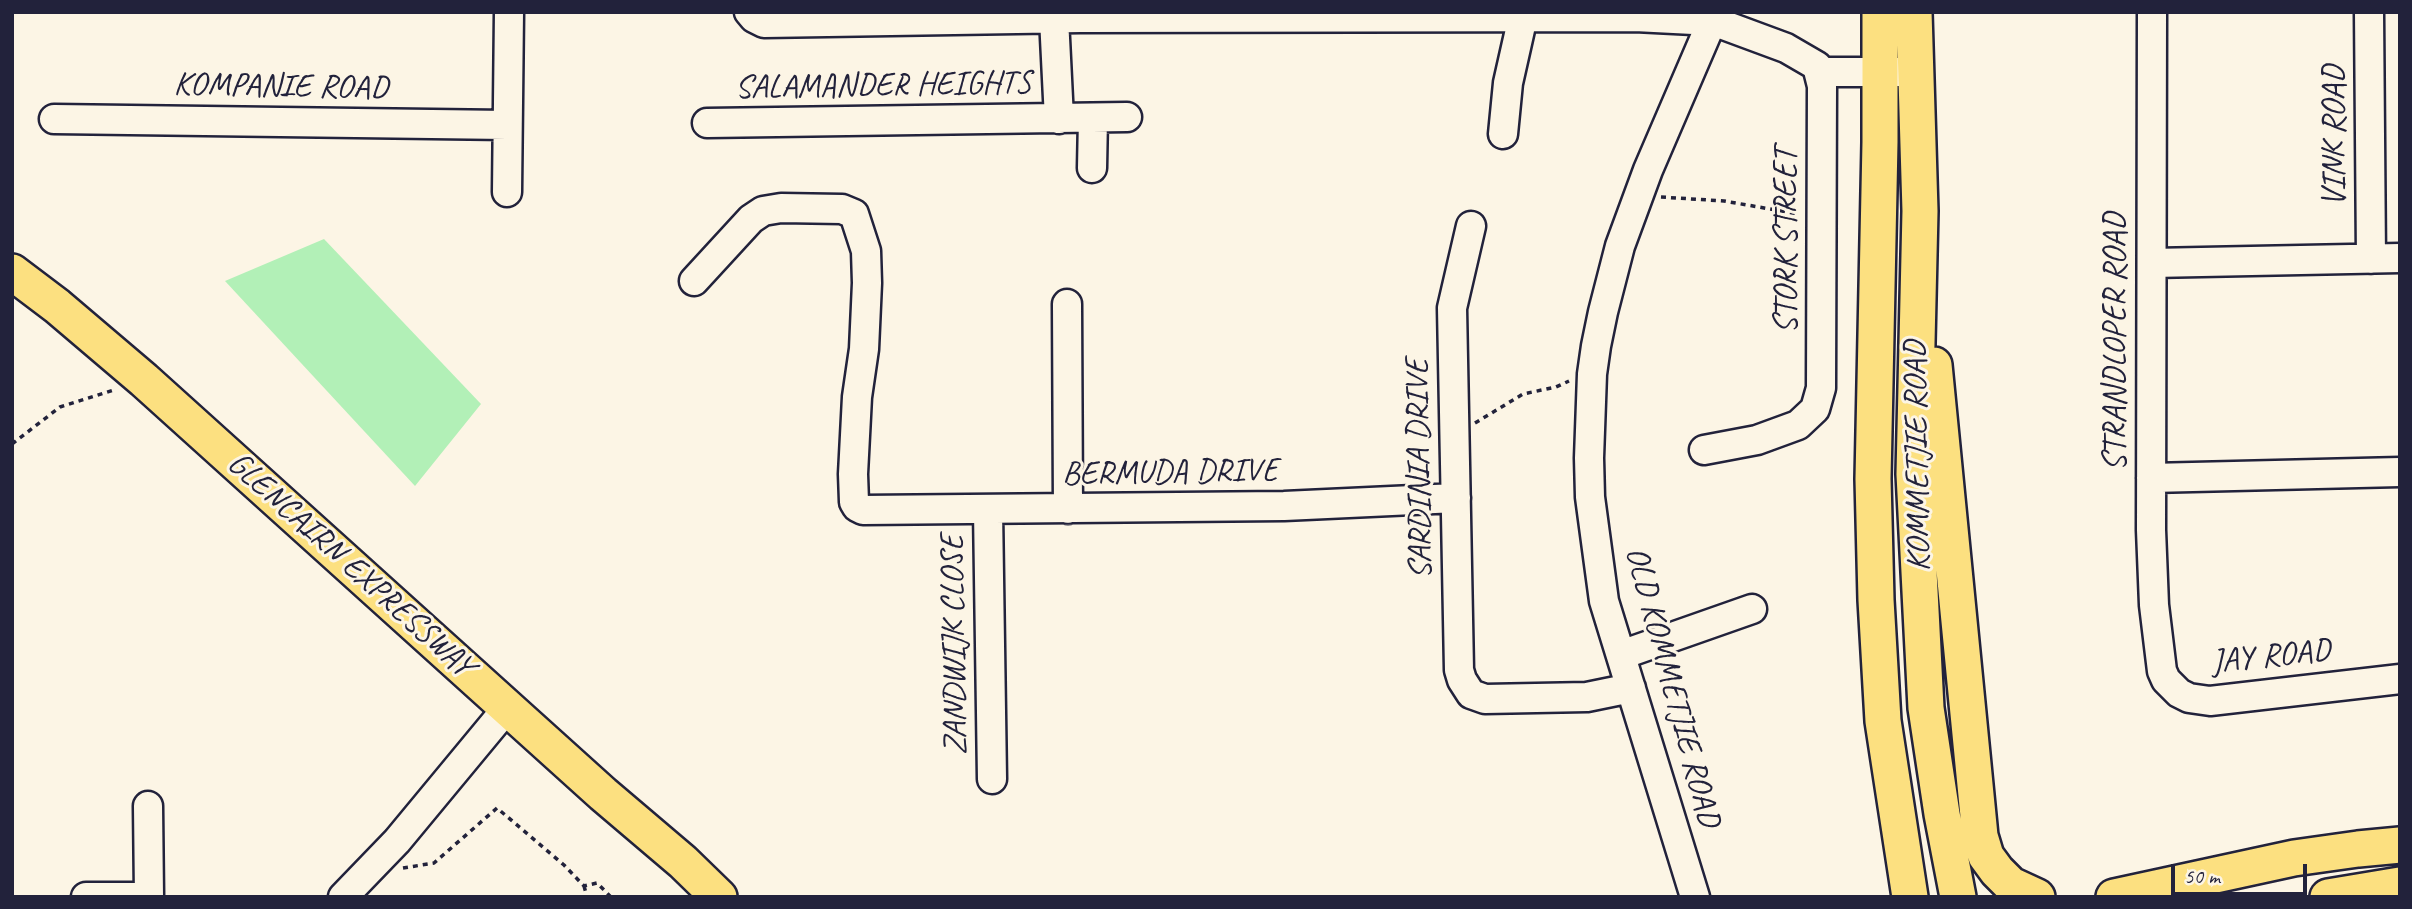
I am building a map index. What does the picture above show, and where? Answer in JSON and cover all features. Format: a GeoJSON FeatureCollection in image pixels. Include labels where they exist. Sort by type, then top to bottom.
{"type":"FeatureCollection","features":[{"type":"Feature","properties":{"kind":"main road","name":"KOMMETJIE ROAD"},"geometry":{"type":"LineString","coordinates":[[1880,12],[1873,479],[1876,586],[1883,721],[1910,897]]}},
{"type":"Feature","properties":{"kind":"main road","name":"KOMMETJIE ROAD"},"geometry":{"type":"LineString","coordinates":[[1914,12],[1920,211],[1914,460],[1926,708],[1958,897]]}},
{"type":"Feature","properties":{"kind":"main road"},"geometry":{"type":"LineString","coordinates":[[1920,211],[1977,818],[1986,856],[1997,871],[2011,885],[2037,897]]}},
{"type":"Feature","properties":{"kind":"main road","name":"GLENCAIRN EXPRESSWAY"},"geometry":{"type":"LineString","coordinates":[[12,272],[57,306],[144,380],[719,897]]}},
{"type":"Feature","properties":{"kind":"main road"},"geometry":{"type":"LineString","coordinates":[[2114,897],[2294,858],[2358,849],[2400,848]]}},
{"type":"Feature","properties":{"kind":"main road"},"geometry":{"type":"LineString","coordinates":[[2219,897],[2400,848]]}},
{"type":"Feature","properties":{"kind":"main road","name":"GLENCAIRN EXPRESSWAY"},"geometry":{"type":"LineString","coordinates":[[683,862],[742,897]]}},
{"type":"Feature","properties":{"kind":"main road"},"geometry":{"type":"LineString","coordinates":[[2328,897],[2400,885]]}},
{"type":"Feature","properties":{"kind":"street"},"geometry":{"type":"LineString","coordinates":[[507,192],[509,12]]}},
{"type":"Feature","properties":{"kind":"street"},"geometry":{"type":"LineString","coordinates":[[749,12],[764,23],[1523,15],[1714,17],[1797,53],[1813,62],[1819,72],[1914,72]]}},
{"type":"Feature","properties":{"kind":"street","name":"STRANDLOPER ROAD"},"geometry":{"type":"LineString","coordinates":[[2152,12],[2151,478],[2153,581],[2162,671]]}},
{"type":"Feature","properties":{"kind":"street","name":"VINK ROAD"},"geometry":{"type":"LineString","coordinates":[[2360,266],[2369,12]]}},
{"type":"Feature","properties":{"kind":"street"},"geometry":{"type":"LineString","coordinates":[[1503,134],[1508,83],[1523,15]]}},
{"type":"Feature","properties":{"kind":"street","name":"OLD KOMMETJIE ROAD"},"geometry":{"type":"LineString","coordinates":[[1695,897],[1604,601],[1590,496],[1589,458],[1594,364],[1610,281],[1638,196],[1714,17]]}},
{"type":"Feature","properties":{"kind":"street","name":"SALAMANDER HEIGHTS"},"geometry":{"type":"LineString","coordinates":[[1054,18],[1059,119]]}},
{"type":"Feature","properties":{"kind":"street","name":"STORK STREET"},"geometry":{"type":"LineString","coordinates":[[1704,450],[1745,443],[1784,431],[1798,425],[1815,409],[1822,381],[1822,86],[1819,72]]}},
{"type":"Feature","properties":{"kind":"street","name":"SALAMANDER HEIGHTS"},"geometry":{"type":"LineString","coordinates":[[707,123],[1127,117]]}},
{"type":"Feature","properties":{"kind":"street"},"geometry":{"type":"LineString","coordinates":[[1092,168],[1093,118]]}},
{"type":"Feature","properties":{"kind":"street","name":"KOMPANIE ROAD"},"geometry":{"type":"LineString","coordinates":[[54,119],[507,125]]}},
{"type":"Feature","properties":{"kind":"street","name":"BERMUDA DRIVE"},"geometry":{"type":"LineString","coordinates":[[694,281],[751,219],[763,211],[781,208],[842,209],[854,214],[866,251],[867,283],[853,474],[855,502],[857,507],[863,510],[1284,506],[1456,498]]}},
{"type":"Feature","properties":{"kind":"street","name":"SARDINIA DRIVE"},"geometry":{"type":"LineString","coordinates":[[1471,226],[1452,308],[1459,670],[1465,687],[1471,694],[1485,699],[1587,697],[1631,688]]}},
{"type":"Feature","properties":{"kind":"street"},"geometry":{"type":"LineString","coordinates":[[2152,263],[2360,266],[2400,258]]}},
{"type":"Feature","properties":{"kind":"street"},"geometry":{"type":"LineString","coordinates":[[1066,304],[1068,509]]}},
{"type":"Feature","properties":{"kind":"street"},"geometry":{"type":"LineString","coordinates":[[2151,478],[2400,472]]}},
{"type":"Feature","properties":{"kind":"street","name":"ZANDWIJK CLOSE"},"geometry":{"type":"LineString","coordinates":[[988,510],[992,779]]}},
{"type":"Feature","properties":{"kind":"street"},"geometry":{"type":"LineString","coordinates":[[1621,655],[1752,609]]}},
{"type":"Feature","properties":{"kind":"street","name":"JAY ROAD"},"geometry":{"type":"LineString","coordinates":[[2162,671],[2166,680],[2179,693],[2189,698],[2210,701],[2400,679]]}},
{"type":"Feature","properties":{"kind":"street"},"geometry":{"type":"LineString","coordinates":[[343,897],[397,841],[508,707]]}},
{"type":"Feature","properties":{"kind":"street"},"geometry":{"type":"LineString","coordinates":[[148,806],[149,897]]}},
{"type":"Feature","properties":{"kind":"street"},"geometry":{"type":"LineString","coordinates":[[86,897],[142,897]]}},
{"type":"Feature","properties":{"kind":"path"},"geometry":{"type":"LineString","coordinates":[[1638,196],[1724,201],[1822,219]]}},
{"type":"Feature","properties":{"kind":"path"},"geometry":{"type":"LineString","coordinates":[[1455,437],[1514,398],[1556,387],[1594,364]]}},
{"type":"Feature","properties":{"kind":"path"},"geometry":{"type":"LineString","coordinates":[[12,444],[60,407],[144,380]]}},
{"type":"Feature","properties":{"kind":"path"},"geometry":{"type":"LineString","coordinates":[[398,870],[434,863],[497,808],[555,857],[584,886],[587,897]]}},
{"type":"Feature","properties":{"kind":"path"},"geometry":{"type":"LineString","coordinates":[[584,886],[597,883],[611,897]]}},
{"type":"Feature","properties":{"kind":"green space"},"geometry":{"type":"Polygon","coordinates":[[[324,239],[481,404],[415,486],[225,281],[324,239]]]}}]}
